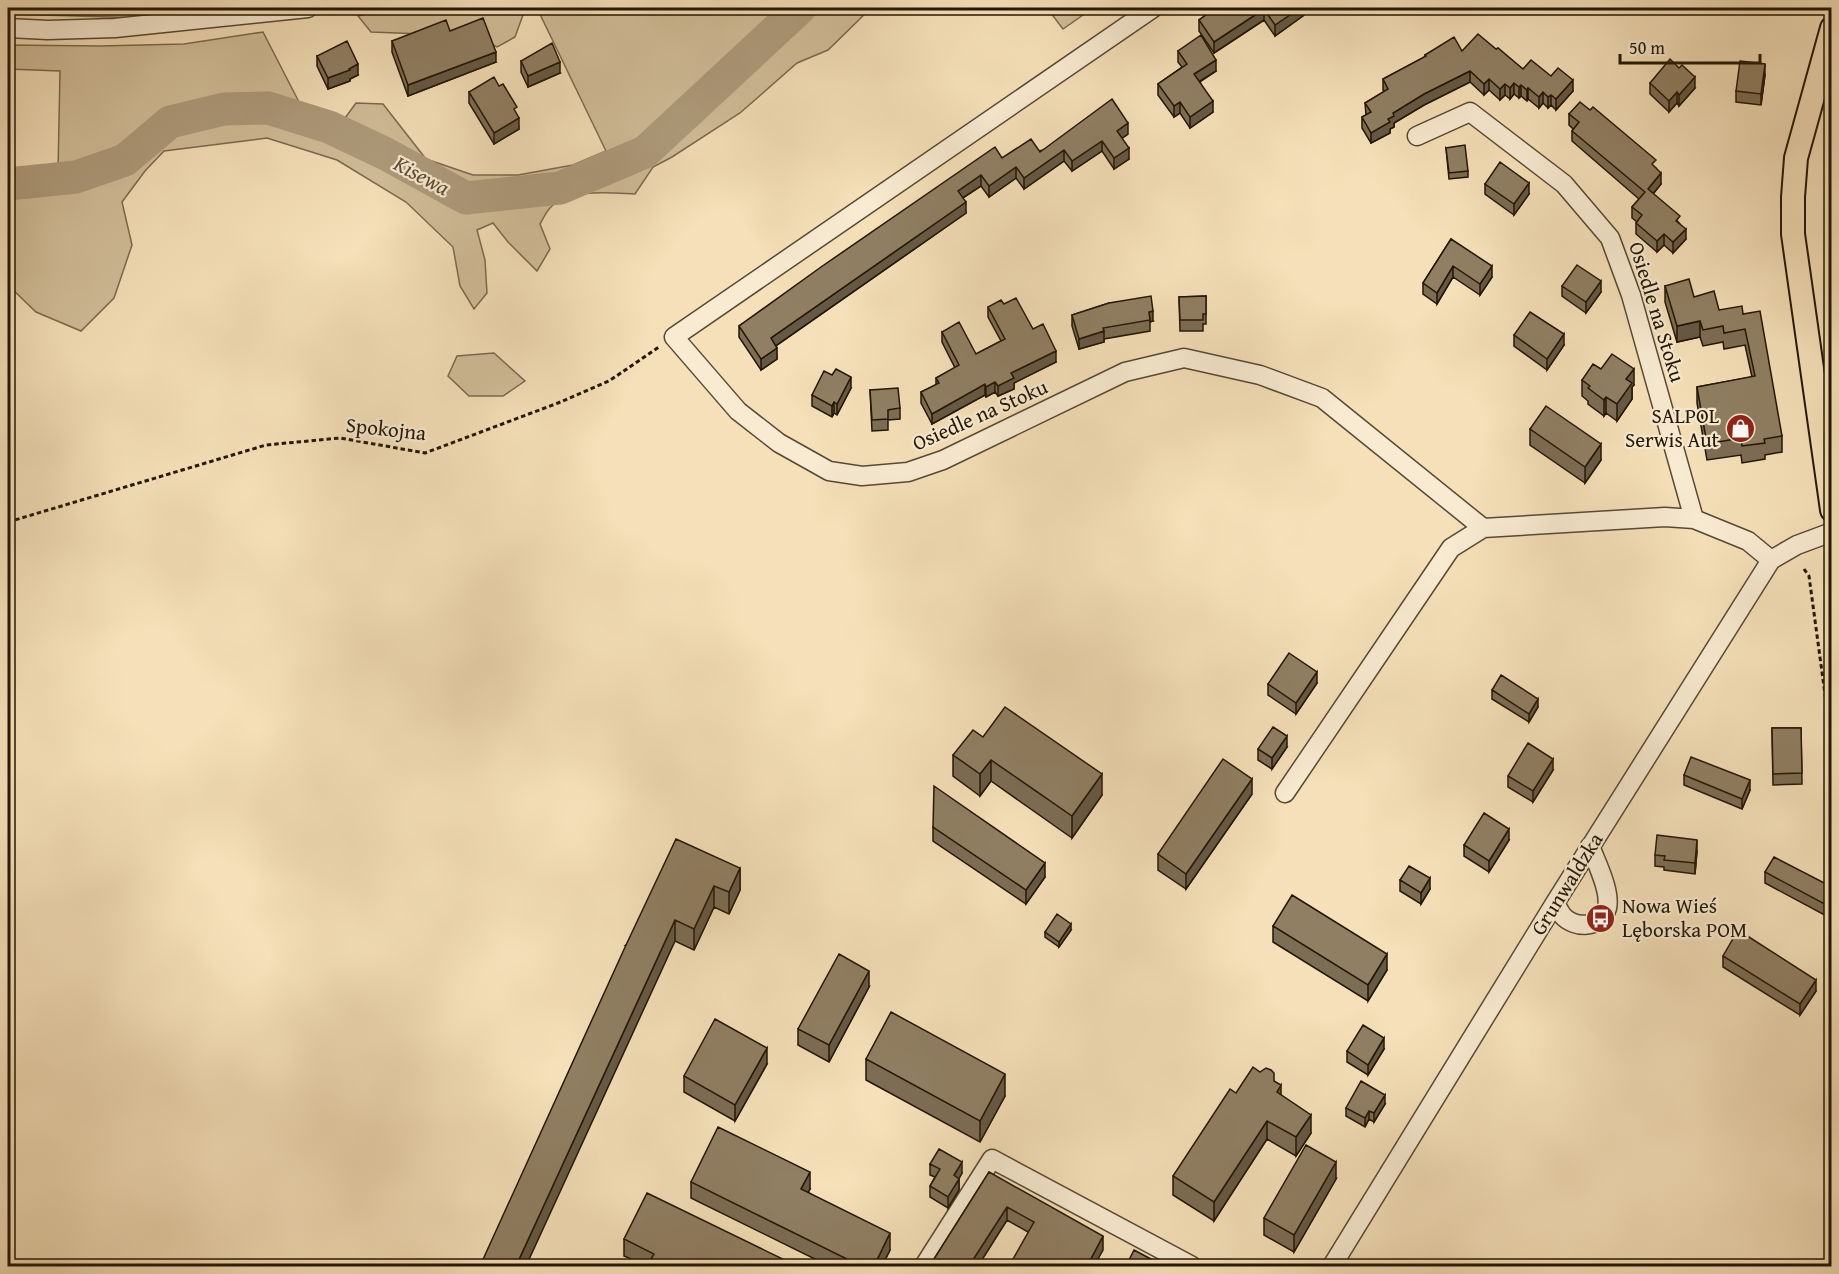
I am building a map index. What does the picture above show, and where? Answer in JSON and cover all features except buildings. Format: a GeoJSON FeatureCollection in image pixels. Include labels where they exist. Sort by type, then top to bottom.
{"type":"FeatureCollection","features":[{"type":"Feature","properties":{"kind":"main road"},"geometry":{"type":"LineString","coordinates":[[1832,28],[1796,158],[1793,197],[1793,234],[1832,510]]}},
{"type":"Feature","properties":{"kind":"street"},"geometry":{"type":"LineString","coordinates":[[8,28],[48,30],[115,28],[308,8]]}},
{"type":"Feature","properties":{"kind":"street"},"geometry":{"type":"LineString","coordinates":[[674,337],[1153,8]]}},
{"type":"Feature","properties":{"kind":"street","name":"Osiedle na Stoku"},"geometry":{"type":"LineString","coordinates":[[1417,136],[1470,112],[1564,184],[1610,238],[1631,295],[1694,519]]}},
{"type":"Feature","properties":{"kind":"street","name":"Osiedle na Stoku"},"geometry":{"type":"LineString","coordinates":[[674,337],[738,411],[779,443],[829,471],[862,476],[908,472],[943,460],[1125,372],[1184,358],[1260,375],[1322,398],[1483,528]]}},
{"type":"Feature","properties":{"kind":"street"},"geometry":{"type":"LineString","coordinates":[[1285,793],[1451,548],[1483,528],[1665,517],[1694,519],[1748,540],[1771,560]]}},
{"type":"Feature","properties":{"kind":"street","name":"Grunwaldzka"},"geometry":{"type":"LineString","coordinates":[[1332,1266],[1590,846],[1771,560],[1797,545],[1832,532]]}},
{"type":"Feature","properties":{"kind":"street"},"geometry":{"type":"LineString","coordinates":[[1555,903],[1563,915],[1574,923],[1584,926],[1593,924],[1601,918],[1607,908],[1607,894],[1590,846]]}},
{"type":"Feature","properties":{"kind":"street"},"geometry":{"type":"LineString","coordinates":[[924,1266],[992,1159],[1192,1266]]}},
{"type":"Feature","properties":{"kind":"path","name":"Spokojna"},"geometry":{"type":"LineString","coordinates":[[8,522],[266,445],[340,438],[425,453],[558,403],[609,381],[674,337]]}},
{"type":"Feature","properties":{"kind":"path"},"geometry":{"type":"LineString","coordinates":[[1804,569],[1809,576],[1832,746]]}},
{"type":"Feature","properties":{"kind":"shaded area"},"geometry":{"type":"Polygon","coordinates":[[[8,8],[237,8],[143,18],[8,14],[8,8]]]}},
{"type":"Feature","properties":{"kind":"shaded area"},"geometry":{"type":"Polygon","coordinates":[[[392,8],[529,8],[523,15],[515,37],[497,47],[473,36],[371,32],[358,16],[392,8]]]}},
{"type":"Feature","properties":{"kind":"shaded area"},"geometry":{"type":"Polygon","coordinates":[[[537,8],[871,8],[828,50],[797,63],[740,113],[653,167],[635,194],[590,193],[568,197],[558,202],[549,210],[540,224],[550,249],[537,271],[493,223],[477,230],[485,260],[487,293],[474,309],[460,286],[453,247],[406,202],[337,160],[267,138],[164,151],[145,171],[122,202],[132,245],[114,298],[81,331],[36,312],[8,285],[8,173],[58,171],[60,71],[8,69],[8,45],[184,44],[263,32],[299,102],[345,118],[356,103],[383,104],[426,159],[473,175],[518,175],[573,165],[606,151],[537,8]]]}},
{"type":"Feature","properties":{"kind":"shaded area"},"geometry":{"type":"Polygon","coordinates":[[[1047,8],[1093,8],[1063,29],[1047,8]]]}},
{"type":"Feature","properties":{"kind":"shaded area"},"geometry":{"type":"Polygon","coordinates":[[[494,353],[525,381],[503,396],[469,396],[448,376],[457,356],[494,353]]]}},
{"type":"Feature","properties":{"kind":"waterway","name":"Kisewa"},"geometry":{"type":"LineString","coordinates":[[8,184],[76,177],[125,160],[170,122],[224,109],[268,108],[329,127],[386,154],[466,198],[560,188],[645,152],[800,8]]}},
{"type":"Feature","properties":{"kind":"place","name":"SALPOL Serwis Aut"},"geometry":{"type":"Point","coordinates":[1740,428]}},
{"type":"Feature","properties":{"kind":"place","name":"Nowa Wieś Lęborska POM"},"geometry":{"type":"Point","coordinates":[1601,918]}}]}
